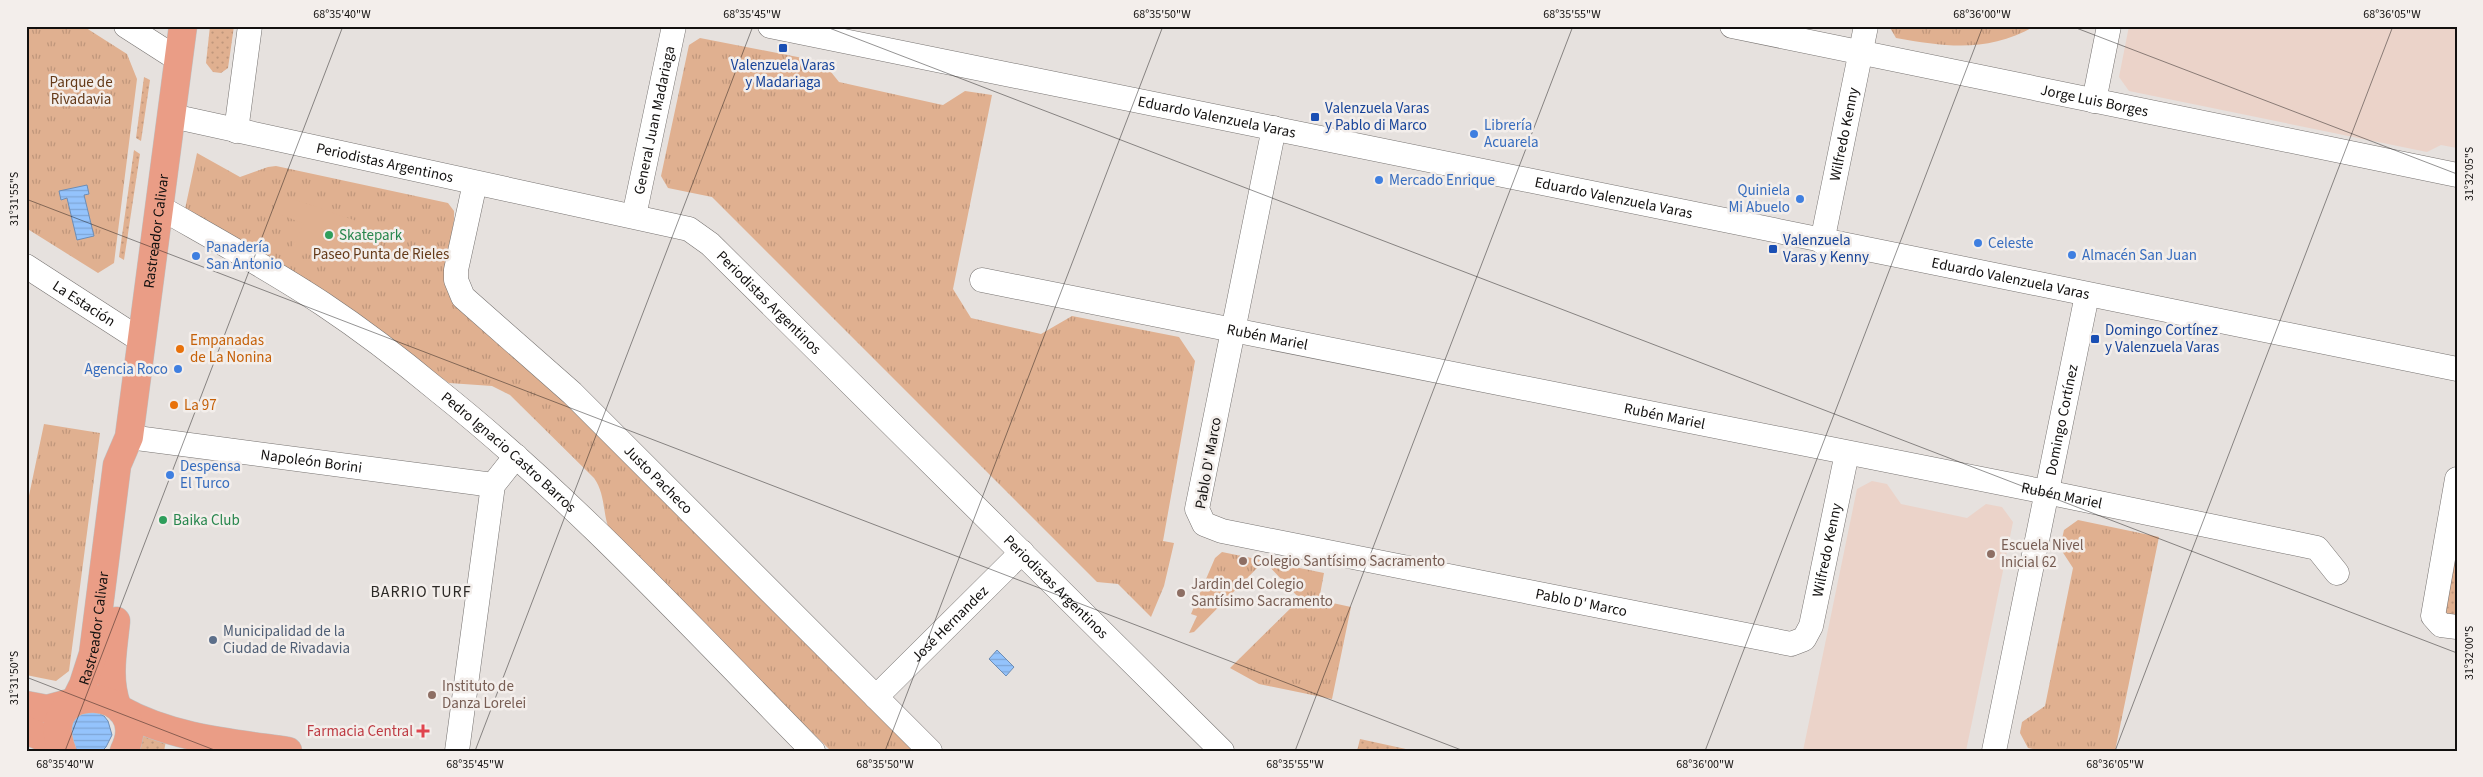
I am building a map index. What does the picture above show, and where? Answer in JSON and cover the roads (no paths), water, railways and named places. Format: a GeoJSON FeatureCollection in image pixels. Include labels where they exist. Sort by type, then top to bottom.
{"type":"FeatureCollection","features":[{"type":"Feature","properties":{"kind":"main road","name":"Rastreador Calivar"},"geometry":{"type":"LineString","coordinates":[[62,751],[58,740],[61,716],[74,701],[83,686],[93,654],[117,465],[129,437],[184,26]]}},
{"type":"Feature","properties":{"kind":"main road","name":"Rastreador Calivar"},"geometry":{"type":"LineString","coordinates":[[124,751],[130,732],[127,720],[112,693],[110,670],[135,467],[129,437]]}},
{"type":"Feature","properties":{"kind":"main road"},"geometry":{"type":"LineString","coordinates":[[26,705],[47,709],[90,697],[102,698],[139,720],[175,732],[288,751]]}},
{"type":"Feature","properties":{"kind":"main road"},"geometry":{"type":"LineString","coordinates":[[26,730],[51,741],[62,751]]}},
{"type":"Feature","properties":{"kind":"street"},"geometry":{"type":"LineString","coordinates":[[126,26],[179,60]]}},
{"type":"Feature","properties":{"kind":"street"},"geometry":{"type":"LineString","coordinates":[[236,131],[250,26]]}},
{"type":"Feature","properties":{"kind":"street","name":"General Juan Madariaga"},"geometry":{"type":"LineString","coordinates":[[634,216],[674,26]]}},
{"type":"Feature","properties":{"kind":"street","name":"Eduardo Valenzuela Varas"},"geometry":{"type":"LineString","coordinates":[[770,26],[835,32],[1274,128],[1822,242],[2457,369]]}},
{"type":"Feature","properties":{"kind":"street","name":"Jorge Luis Borges"},"geometry":{"type":"LineString","coordinates":[[1732,26],[2457,175]]}},
{"type":"Feature","properties":{"kind":"street","name":"Wilfredo Kenny"},"geometry":{"type":"LineString","coordinates":[[1822,242],[1866,26]]}},
{"type":"Feature","properties":{"kind":"street"},"geometry":{"type":"LineString","coordinates":[[2094,101],[2109,26]]}},
{"type":"Feature","properties":{"kind":"street","name":"Periodistas Argentinos"},"geometry":{"type":"LineString","coordinates":[[172,116],[634,216],[689,229],[700,235],[1222,751]]}},
{"type":"Feature","properties":{"kind":"street","name":"Pablo D' Marco"},"geometry":{"type":"LineString","coordinates":[[1274,128],[1197,509],[1199,518],[1204,524],[1231,533],[1771,641],[1791,644],[1799,642]]}},
{"type":"Feature","properties":{"kind":"street","name":"Justo Pacheco"},"geometry":{"type":"LineString","coordinates":[[476,183],[456,270],[456,280],[463,297],[572,393],[930,751]]}},
{"type":"Feature","properties":{"kind":"street","name":"Pedro Ignacio Castro Barros"},"geometry":{"type":"LineString","coordinates":[[161,208],[323,304],[436,389],[516,456],[813,751]]}},
{"type":"Feature","properties":{"kind":"street","name":"La Estación"},"geometry":{"type":"LineString","coordinates":[[26,266],[142,341]]}},
{"type":"Feature","properties":{"kind":"street","name":"Rubén Mariel"},"geometry":{"type":"LineString","coordinates":[[982,280],[2046,492],[2317,548],[2338,573]]}},
{"type":"Feature","properties":{"kind":"street","name":"Domingo Cortínez"},"geometry":{"type":"LineString","coordinates":[[1994,751],[2086,295]]}},
{"type":"Feature","properties":{"kind":"street","name":"Napoleón Borini"},"geometry":{"type":"LineString","coordinates":[[129,437],[493,485]]}},
{"type":"Feature","properties":{"kind":"street","name":"Wilfredo Kenny"},"geometry":{"type":"LineString","coordinates":[[1799,642],[1808,633],[1811,626],[1846,453]]}},
{"type":"Feature","properties":{"kind":"street"},"geometry":{"type":"LineString","coordinates":[[457,751],[493,485],[516,456]]}},
{"type":"Feature","properties":{"kind":"street"},"geometry":{"type":"LineString","coordinates":[[2457,479],[2433,616],[2441,625],[2457,626]]}},
{"type":"Feature","properties":{"kind":"street","name":"José Hernandez"},"geometry":{"type":"LineString","coordinates":[[876,697],[1022,552]]}},
{"type":"Feature","properties":{"kind":"water"},"geometry":{"type":"Polygon","coordinates":[[[87,185],[89,194],[84,195],[94,236],[77,240],[67,198],[61,200],[59,191],[87,185]]]}},
{"type":"Feature","properties":{"kind":"water"},"geometry":{"type":"Polygon","coordinates":[[[997,650],[1014,667],[1006,676],[989,659],[997,650]]]}},
{"type":"Feature","properties":{"kind":"water"},"geometry":{"type":"Polygon","coordinates":[[[83,712],[97,712],[108,721],[112,735],[102,751],[79,751],[74,747],[71,727],[74,720],[83,712]]]}},
{"type":"Feature","properties":{"kind":"place","name":"Valenzuela Varas y Madariaga"},"geometry":{"type":"Point","coordinates":[783,48]}},
{"type":"Feature","properties":{"kind":"place","name":"Valenzuela Varas y Pablo di Marco"},"geometry":{"type":"Point","coordinates":[1315,117]}},
{"type":"Feature","properties":{"kind":"place","name":"Librería Acuarela"},"geometry":{"type":"Point","coordinates":[1474,134]}},
{"type":"Feature","properties":{"kind":"place","name":"Mercado Enrique"},"geometry":{"type":"Point","coordinates":[1379,180]}},
{"type":"Feature","properties":{"kind":"place","name":"Quiniela Mi Abuelo"},"geometry":{"type":"Point","coordinates":[1800,199]}},
{"type":"Feature","properties":{"kind":"place","name":"Skatepark"},"geometry":{"type":"Point","coordinates":[329,235]}},
{"type":"Feature","properties":{"kind":"place","name":"Celeste"},"geometry":{"type":"Point","coordinates":[1978,243]}},
{"type":"Feature","properties":{"kind":"place","name":"Valenzuela Varas y Kenny"},"geometry":{"type":"Point","coordinates":[1773,249]}},
{"type":"Feature","properties":{"kind":"place","name":"Almacén San Juan"},"geometry":{"type":"Point","coordinates":[2072,255]}},
{"type":"Feature","properties":{"kind":"place","name":"Panadería San Antonio"},"geometry":{"type":"Point","coordinates":[196,256]}},
{"type":"Feature","properties":{"kind":"place","name":"Domingo Cortínez y Valenzuela Varas"},"geometry":{"type":"Point","coordinates":[2095,339]}},
{"type":"Feature","properties":{"kind":"place","name":"Empanadas de La Nonina"},"geometry":{"type":"Point","coordinates":[180,349]}},
{"type":"Feature","properties":{"kind":"place","name":"Agencia Roco"},"geometry":{"type":"Point","coordinates":[178,369]}},
{"type":"Feature","properties":{"kind":"place","name":"La 97"},"geometry":{"type":"Point","coordinates":[174,405]}},
{"type":"Feature","properties":{"kind":"place","name":"Despensa El Turco"},"geometry":{"type":"Point","coordinates":[170,475]}},
{"type":"Feature","properties":{"kind":"place","name":"Baika Club"},"geometry":{"type":"Point","coordinates":[163,520]}},
{"type":"Feature","properties":{"kind":"place","name":"Escuela Nivel Inicial 62"},"geometry":{"type":"Point","coordinates":[1991,554]}},
{"type":"Feature","properties":{"kind":"place","name":"Colegio Santísimo Sacramento"},"geometry":{"type":"Point","coordinates":[1243,561]}},
{"type":"Feature","properties":{"kind":"place","name":"Jardin del Colegio Santísimo Sacramento"},"geometry":{"type":"Point","coordinates":[1181,593]}},
{"type":"Feature","properties":{"kind":"place","name":"Municipalidad de la Ciudad de Rivadavia"},"geometry":{"type":"Point","coordinates":[213,640]}},
{"type":"Feature","properties":{"kind":"place","name":"Instituto de Danza Lorelei"},"geometry":{"type":"Point","coordinates":[432,695]}},
{"type":"Feature","properties":{"kind":"place","name":"Farmacia Central"},"geometry":{"type":"Point","coordinates":[423,731]}},
{"type":"Feature","properties":{"kind":"district","name":"BARRIO TURF"},"geometry":{"type":"Point","coordinates":[421,591]}},
{"type":"Feature","properties":{"kind":"park label","name":"Parque de Rivadavia"},"geometry":{"type":"Point","coordinates":[81,90]}},
{"type":"Feature","properties":{"kind":"park label","name":"Paseo Punta de Rieles"},"geometry":{"type":"Point","coordinates":[381,254]}}]}
